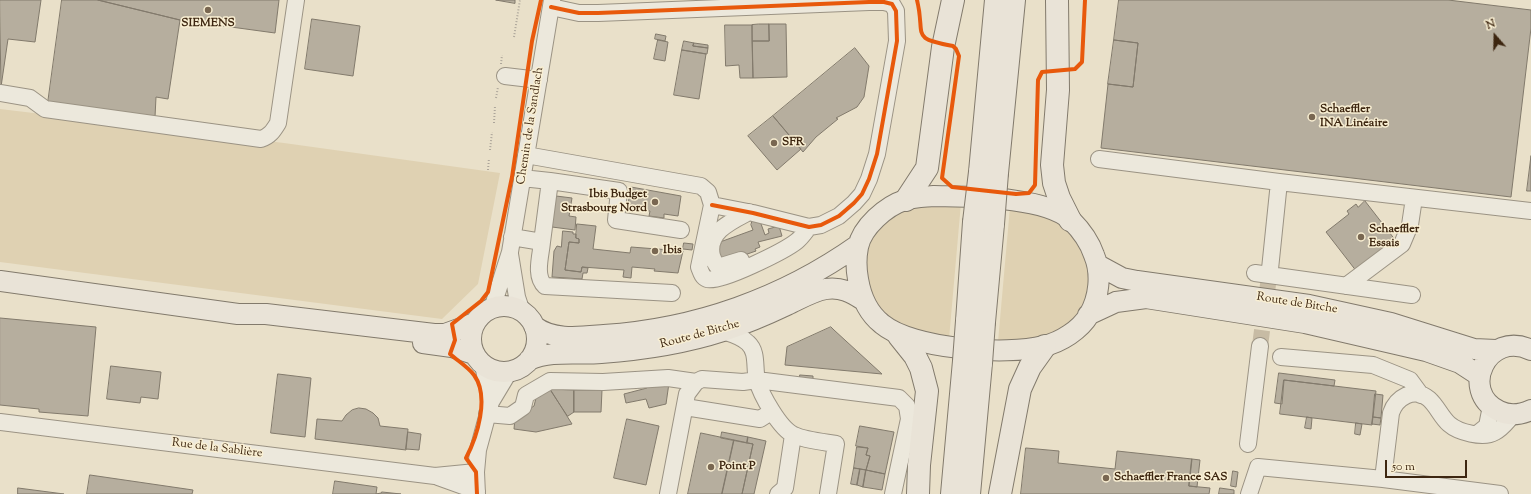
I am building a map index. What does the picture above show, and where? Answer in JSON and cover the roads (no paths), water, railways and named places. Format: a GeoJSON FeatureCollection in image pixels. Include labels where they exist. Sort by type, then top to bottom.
{"type":"FeatureCollection","features":[{"type":"Feature","properties":{"kind":"highway"},"geometry":{"type":"LineString","coordinates":[[906,200],[927,168],[943,43],[952,0]]}},
{"type":"Feature","properties":{"kind":"highway"},"geometry":{"type":"LineString","coordinates":[[989,172],[996,0]]}},
{"type":"Feature","properties":{"kind":"highway"},"geometry":{"type":"LineString","coordinates":[[969,494],[972,362],[983,223],[1014,0]]}},
{"type":"Feature","properties":{"kind":"highway"},"geometry":{"type":"LineString","coordinates":[[1057,0],[1058,90],[1052,165],[1056,188],[1070,220]]}},
{"type":"Feature","properties":{"kind":"highway"},"geometry":{"type":"LineString","coordinates":[[899,336],[915,356],[921,368],[927,392],[918,494]]}},
{"type":"Feature","properties":{"kind":"highway"},"geometry":{"type":"LineString","coordinates":[[1000,494],[1020,389],[1030,367],[1045,346]]}},
{"type":"Feature","properties":{"kind":"highway"},"geometry":{"type":"LineString","coordinates":[[952,494],[972,362]]}},
{"type":"Feature","properties":{"kind":"main road"},"geometry":{"type":"LineString","coordinates":[[934,196],[991,198],[1042,206],[1057,212],[1070,220],[1092,248],[1098,265],[1097,295],[1088,315],[1076,330],[1060,340],[1045,346],[1014,351],[971,349],[899,336],[872,315],[863,300],[856,267],[858,245],[868,226],[876,218],[891,207],[906,200],[934,196]]}},
{"type":"Feature","properties":{"kind":"main road","name":"Route de Bitche"},"geometry":{"type":"LineString","coordinates":[[528,319],[542,333],[574,337],[620,334],[682,324],[728,311],[772,294],[827,266],[858,245]]}},
{"type":"Feature","properties":{"kind":"main road","name":"Route de Bitche"},"geometry":{"type":"LineString","coordinates":[[1098,265],[1114,275],[1132,280],[1317,307],[1391,323],[1474,349],[1496,350],[1510,346],[1529,347]]}},
{"type":"Feature","properties":{"kind":"main road"},"geometry":{"type":"LineString","coordinates":[[0,281],[238,314],[266,314],[434,334],[445,334],[475,323]]}},
{"type":"Feature","properties":{"kind":"main road","name":"Route de Bitche"},"geometry":{"type":"LineString","coordinates":[[529,360],[548,354],[596,353],[643,349],[692,340],[723,331],[766,315],[816,292],[826,289],[839,289],[851,292],[863,300]]}},
{"type":"Feature","properties":{"kind":"main road","name":"Route de Bitche"},"geometry":{"type":"LineString","coordinates":[[1088,315],[1116,302],[1146,298],[1305,323],[1418,349],[1460,363],[1480,376]]}},
{"type":"Feature","properties":{"kind":"main road"},"geometry":{"type":"LineString","coordinates":[[238,314],[265,323],[452,347],[479,360],[491,370],[509,372],[517,370],[529,360],[536,347],[536,333],[528,319],[512,308],[502,306],[482,314],[475,323],[471,333],[471,344],[479,360]]}},
{"type":"Feature","properties":{"kind":"main road"},"geometry":{"type":"LineString","coordinates":[[1496,350],[1485,361],[1480,376],[1482,392],[1491,406],[1501,412],[1522,412]]}},
{"type":"Feature","properties":{"kind":"street"},"geometry":{"type":"LineString","coordinates":[[0,94],[30,98],[46,109],[261,139],[267,137],[273,132],[278,124],[296,0]]}},
{"type":"Feature","properties":{"kind":"street"},"geometry":{"type":"LineString","coordinates":[[551,3],[579,13],[740,4],[869,2],[884,2],[892,4],[896,11],[897,41],[877,154],[869,179],[862,194],[854,203],[839,216],[821,226],[809,227],[749,212],[712,205]]}},
{"type":"Feature","properties":{"kind":"street","name":"Chemin de la Sandlach"},"geometry":{"type":"LineString","coordinates":[[492,309],[511,245],[551,3]]}},
{"type":"Feature","properties":{"kind":"street"},"geometry":{"type":"LineString","coordinates":[[502,78],[539,80]]}},
{"type":"Feature","properties":{"kind":"street"},"geometry":{"type":"LineString","coordinates":[[526,155],[701,186],[708,192],[712,205],[699,267],[702,276],[708,280],[719,279],[758,263],[796,242],[809,227]]}},
{"type":"Feature","properties":{"kind":"street"},"geometry":{"type":"LineString","coordinates":[[1099,159],[1209,178],[1279,182],[1531,211]]}},
{"type":"Feature","properties":{"kind":"street"},"geometry":{"type":"LineString","coordinates":[[522,178],[619,191],[616,220],[681,230]]}},
{"type":"Feature","properties":{"kind":"street"},"geometry":{"type":"LineString","coordinates":[[550,181],[538,276],[540,282],[545,286],[672,293]]}},
{"type":"Feature","properties":{"kind":"street"},"geometry":{"type":"LineString","coordinates":[[1279,182],[1262,271],[1346,286],[1412,295]]}},
{"type":"Feature","properties":{"kind":"street"},"geometry":{"type":"LineString","coordinates":[[1346,286],[1402,244],[1410,225],[1414,198]]}},
{"type":"Feature","properties":{"kind":"street"},"geometry":{"type":"LineString","coordinates":[[749,212],[728,223],[716,234],[711,244],[711,251],[715,264],[718,267],[746,258],[758,263]]}},
{"type":"Feature","properties":{"kind":"street"},"geometry":{"type":"LineString","coordinates":[[511,245],[542,242]]}},
{"type":"Feature","properties":{"kind":"street","name":"Chemin de la Sandlach"},"geometry":{"type":"LineString","coordinates":[[511,245],[517,297],[528,319]]}},
{"type":"Feature","properties":{"kind":"street"},"geometry":{"type":"LineString","coordinates":[[723,331],[738,336],[748,343],[754,355],[757,380],[774,415],[793,435],[836,444],[828,494]]}},
{"type":"Feature","properties":{"kind":"street"},"geometry":{"type":"LineString","coordinates":[[1250,494],[1258,467],[1244,443],[1260,346]]}},
{"type":"Feature","properties":{"kind":"street"},"geometry":{"type":"LineString","coordinates":[[1281,357],[1373,365],[1410,380],[1422,395],[1429,399],[1453,427],[1462,431],[1498,437],[1502,427],[1522,412]]}},
{"type":"Feature","properties":{"kind":"street"},"geometry":{"type":"LineString","coordinates":[[479,360],[489,408]]}},
{"type":"Feature","properties":{"kind":"street"},"geometry":{"type":"LineString","coordinates":[[477,493],[476,472],[478,450],[489,408],[509,372]]}},
{"type":"Feature","properties":{"kind":"street"},"geometry":{"type":"LineString","coordinates":[[489,408],[510,416],[523,407],[526,395],[550,381],[603,382],[668,378],[696,382]]}},
{"type":"Feature","properties":{"kind":"street"},"geometry":{"type":"LineString","coordinates":[[668,494],[688,394],[696,382],[702,379],[743,382],[757,380],[899,398],[907,406],[909,419],[894,494]]}},
{"type":"Feature","properties":{"kind":"street"},"geometry":{"type":"LineString","coordinates":[[1383,479],[1390,413],[1394,404],[1399,398],[1406,394],[1422,395]]}},
{"type":"Feature","properties":{"kind":"street"},"geometry":{"type":"LineString","coordinates":[[1477,434],[1487,426],[1491,406]]}},
{"type":"Feature","properties":{"kind":"street"},"geometry":{"type":"LineString","coordinates":[[685,407],[760,419],[774,415]]}},
{"type":"Feature","properties":{"kind":"street","name":"Rue de la Sablière"},"geometry":{"type":"LineString","coordinates":[[0,422],[435,476],[476,472]]}},
{"type":"Feature","properties":{"kind":"street"},"geometry":{"type":"LineString","coordinates":[[778,494],[785,488],[793,435]]}},
{"type":"Feature","properties":{"kind":"street"},"geometry":{"type":"LineString","coordinates":[[1258,467],[1383,479],[1500,494]]}},
{"type":"Feature","properties":{"kind":"street","name":"Rue de la Sablière"},"geometry":{"type":"LineString","coordinates":[[435,476],[477,493]]}},
{"type":"Feature","properties":{"kind":"tunnel"},"geometry":{"type":"LineString","coordinates":[[1260,346],[1270,269]]}},
{"type":"Feature","properties":{"kind":"place","name":"SIEMENS"},"geometry":{"type":"Point","coordinates":[208,10]}},
{"type":"Feature","properties":{"kind":"place","name":"Schaeffler INA Linéaire"},"geometry":{"type":"Point","coordinates":[1312,117]}},
{"type":"Feature","properties":{"kind":"place","name":"SFR"},"geometry":{"type":"Point","coordinates":[774,143]}},
{"type":"Feature","properties":{"kind":"place","name":"Ibis Budget Strasbourg Nord"},"geometry":{"type":"Point","coordinates":[655,202]}},
{"type":"Feature","properties":{"kind":"place","name":"Schaeffler Essais"},"geometry":{"type":"Point","coordinates":[1361,237]}},
{"type":"Feature","properties":{"kind":"place","name":"Ibis"},"geometry":{"type":"Point","coordinates":[655,251]}},
{"type":"Feature","properties":{"kind":"place","name":"Point P"},"geometry":{"type":"Point","coordinates":[711,467]}},
{"type":"Feature","properties":{"kind":"place","name":"Schaeffler France SAS"},"geometry":{"type":"Point","coordinates":[1106,478]}}]}
